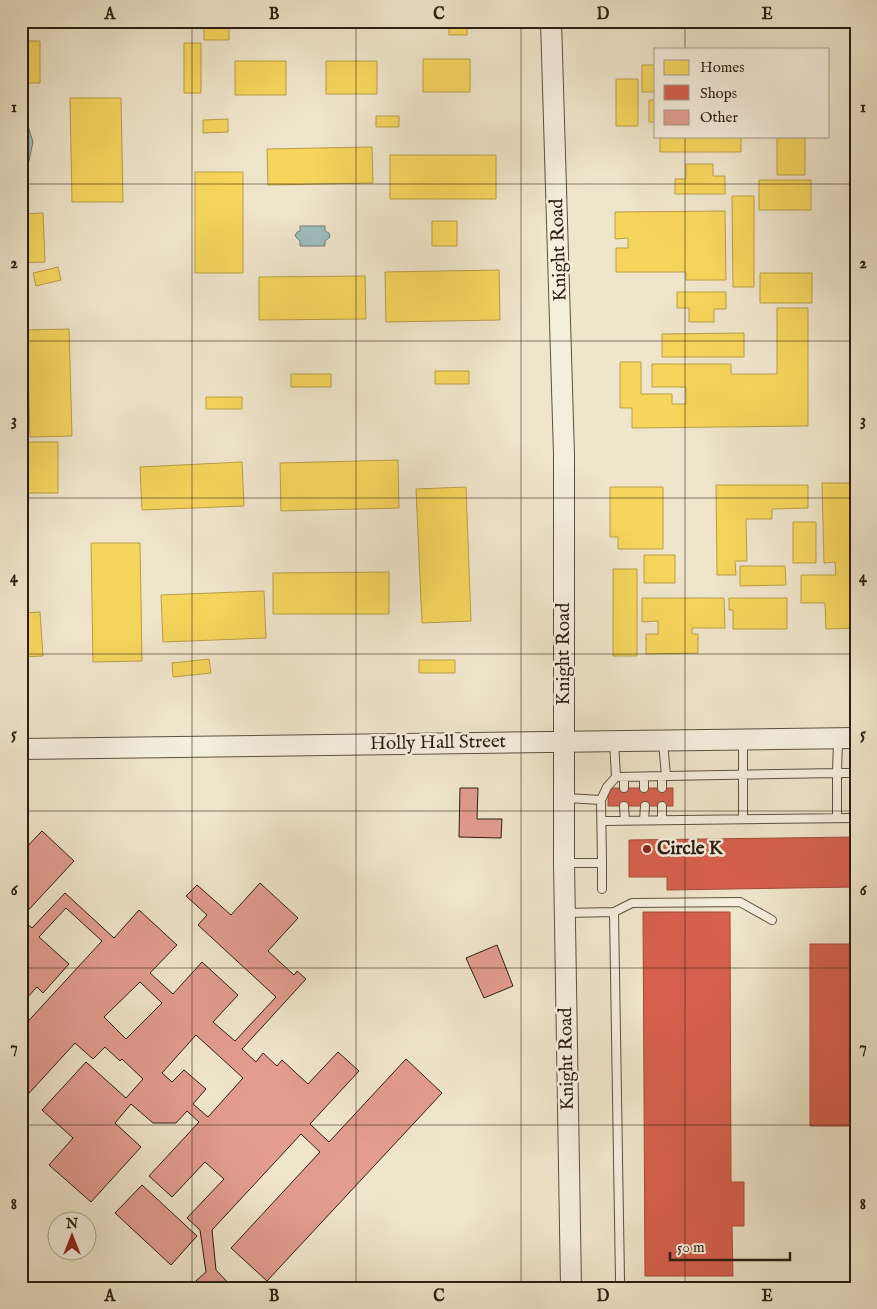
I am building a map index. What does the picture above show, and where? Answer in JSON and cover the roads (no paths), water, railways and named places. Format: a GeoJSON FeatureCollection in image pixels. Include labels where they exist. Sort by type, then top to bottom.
{"type":"FeatureCollection","features":[{"type":"Feature","properties":{"kind":"street","name":"Knight Road"},"geometry":{"type":"LineString","coordinates":[[551,21],[564,445],[564,863],[571,1288]]}},
{"type":"Feature","properties":{"kind":"street","name":"Holly Hall Street"},"geometry":{"type":"LineString","coordinates":[[21,749],[847,738]]}},
{"type":"Feature","properties":{"kind":"lane"},"geometry":{"type":"LineString","coordinates":[[838,818],[837,774],[847,738]]}},
{"type":"Feature","properties":{"kind":"lane"},"geometry":{"type":"LineString","coordinates":[[743,739],[743,819]]}},
{"type":"Feature","properties":{"kind":"lane"},"geometry":{"type":"LineString","coordinates":[[614,740],[620,777],[624,788]]}},
{"type":"Feature","properties":{"kind":"lane"},"geometry":{"type":"LineString","coordinates":[[662,788],[664,776],[663,740]]}},
{"type":"Feature","properties":{"kind":"lane"},"geometry":{"type":"LineString","coordinates":[[602,889],[602,800],[608,787],[620,777],[856,773]]}},
{"type":"Feature","properties":{"kind":"lane"},"geometry":{"type":"LineString","coordinates":[[644,777],[644,788]]}},
{"type":"Feature","properties":{"kind":"lane"},"geometry":{"type":"LineString","coordinates":[[564,798],[602,800]]}},
{"type":"Feature","properties":{"kind":"lane"},"geometry":{"type":"LineString","coordinates":[[624,806],[625,820]]}},
{"type":"Feature","properties":{"kind":"lane"},"geometry":{"type":"LineString","coordinates":[[644,806],[644,820]]}},
{"type":"Feature","properties":{"kind":"lane"},"geometry":{"type":"LineString","coordinates":[[662,806],[662,820]]}},
{"type":"Feature","properties":{"kind":"lane"},"geometry":{"type":"LineString","coordinates":[[602,821],[856,818]]}},
{"type":"Feature","properties":{"kind":"lane"},"geometry":{"type":"LineString","coordinates":[[564,863],[602,863]]}},
{"type":"Feature","properties":{"kind":"lane"},"geometry":{"type":"LineString","coordinates":[[565,913],[614,912],[632,903],[740,902],[772,920]]}},
{"type":"Feature","properties":{"kind":"lane"},"geometry":{"type":"LineString","coordinates":[[614,912],[620,1280]]}},
{"type":"Feature","properties":{"kind":"water"},"geometry":{"type":"Polygon","coordinates":[[[21,123],[23,123],[23,127],[28,126],[33,142],[29,161],[21,161],[21,123]]]}},
{"type":"Feature","properties":{"kind":"water"},"geometry":{"type":"Polygon","coordinates":[[[300,226],[325,226],[325,231],[329,233],[330,237],[325,241],[325,246],[300,246],[300,241],[295,236],[300,231],[300,226]]]}},
{"type":"Feature","properties":{"kind":"place","name":"Circle K"},"geometry":{"type":"Point","coordinates":[647,849]}}]}
